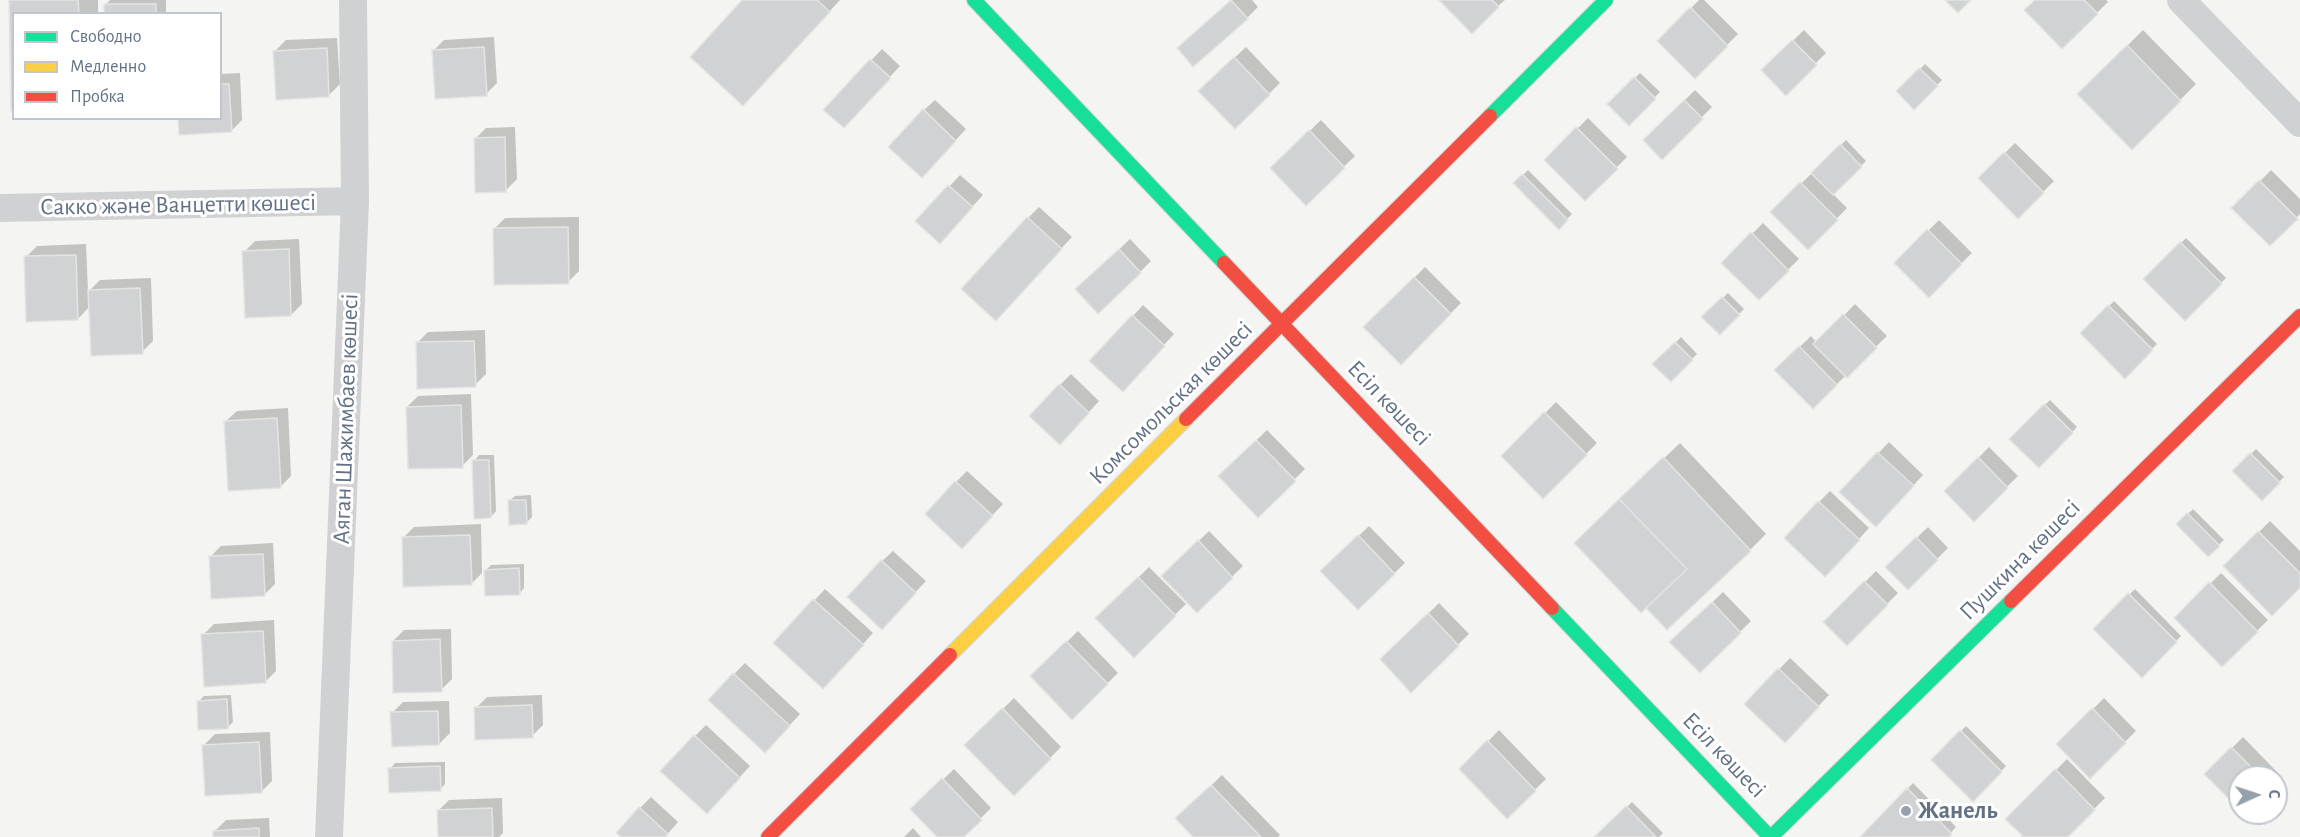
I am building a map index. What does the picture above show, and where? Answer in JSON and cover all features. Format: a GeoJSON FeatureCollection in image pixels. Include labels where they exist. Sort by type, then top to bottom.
{"type":"FeatureCollection","features":[{"type":"Feature","properties":{"kind":"street","name":"Аяган Шажимбаев көшесі"},"geometry":{"type":"LineString","coordinates":[[329,837],[355,201],[353,0]]}},
{"type":"Feature","properties":{"kind":"street","name":"Есіл көшесі"},"geometry":{"type":"LineString","coordinates":[[974,0],[1771,837]]}},
{"type":"Feature","properties":{"kind":"street","name":"Комсомольская көшесі"},"geometry":{"type":"LineString","coordinates":[[768,837],[1606,0]]}},
{"type":"Feature","properties":{"kind":"street"},"geometry":{"type":"LineString","coordinates":[[2181,0],[2300,123]]}},
{"type":"Feature","properties":{"kind":"street","name":"Сакко және Ванцетти көшесі"},"geometry":{"type":"LineString","coordinates":[[0,208],[355,201]]}},
{"type":"Feature","properties":{"kind":"street","name":"Пушкина көшесі"},"geometry":{"type":"LineString","coordinates":[[1771,837],[2300,316]]}},
{"type":"Feature","properties":{"kind":"building"},"geometry":{"type":"Polygon","coordinates":[[[9,0],[78,0],[79,12],[12,12],[11,111],[9,0]]]}},
{"type":"Feature","properties":{"kind":"building"},"geometry":{"type":"Polygon","coordinates":[[[742,0],[817,0],[830,12],[743,106],[690,57],[742,0]]]}},
{"type":"Feature","properties":{"kind":"building"},"geometry":{"type":"Polygon","coordinates":[[[1231,0],[1248,19],[1193,67],[1177,48],[1231,0]]]}},
{"type":"Feature","properties":{"kind":"building"},"geometry":{"type":"Polygon","coordinates":[[[1439,0],[1492,0],[1499,7],[1472,34],[1439,0]]]}},
{"type":"Feature","properties":{"kind":"building"},"geometry":{"type":"Polygon","coordinates":[[[1945,0],[1971,0],[1958,13],[1945,0]]]}},
{"type":"Feature","properties":{"kind":"building"},"geometry":{"type":"Polygon","coordinates":[[[2035,0],[2084,0],[2098,14],[2062,49],[2024,10],[2035,0]]]}},
{"type":"Feature","properties":{"kind":"building"},"geometry":{"type":"Polygon","coordinates":[[[104,4],[156,4],[156,12],[104,12],[104,4]]]}},
{"type":"Feature","properties":{"kind":"building"},"geometry":{"type":"Polygon","coordinates":[[[1690,7],[1728,46],[1695,79],[1657,41],[1690,7]]]}},
{"type":"Feature","properties":{"kind":"building"},"geometry":{"type":"Polygon","coordinates":[[[1792,40],[1817,65],[1786,96],[1761,70],[1792,40]]]}},
{"type":"Feature","properties":{"kind":"building"},"geometry":{"type":"Polygon","coordinates":[[[2127,45],[2181,101],[2132,150],[2077,94],[2127,45]]]}},
{"type":"Feature","properties":{"kind":"building"},"geometry":{"type":"Polygon","coordinates":[[[484,47],[487,96],[435,99],[432,50],[484,47]]]}},
{"type":"Feature","properties":{"kind":"building"},"geometry":{"type":"Polygon","coordinates":[[[327,48],[329,97],[276,100],[273,51],[327,48]]]}},
{"type":"Feature","properties":{"kind":"building"},"geometry":{"type":"Polygon","coordinates":[[[1234,57],[1270,95],[1235,129],[1198,91],[1234,57]]]}},
{"type":"Feature","properties":{"kind":"building"},"geometry":{"type":"Polygon","coordinates":[[[870,59],[891,78],[844,128],[823,110],[870,59]]]}},
{"type":"Feature","properties":{"kind":"building"},"geometry":{"type":"Polygon","coordinates":[[[1919,68],[1938,86],[1914,110],[1896,91],[1919,68]]]}},
{"type":"Feature","properties":{"kind":"building"},"geometry":{"type":"Polygon","coordinates":[[[1634,77],[1656,99],[1629,126],[1607,104],[1634,77]]]}},
{"type":"Feature","properties":{"kind":"building"},"geometry":{"type":"Polygon","coordinates":[[[222,84],[229,84],[232,132],[179,135],[178,120],[222,120],[222,84]]]}},
{"type":"Feature","properties":{"kind":"building"},"geometry":{"type":"Polygon","coordinates":[[[1684,100],[1703,119],[1662,160],[1643,140],[1684,100]]]}},
{"type":"Feature","properties":{"kind":"building"},"geometry":{"type":"Polygon","coordinates":[[[923,109],[956,141],[922,178],[888,147],[923,109]]]}},
{"type":"Feature","properties":{"kind":"building"},"geometry":{"type":"Polygon","coordinates":[[[1576,127],[1618,169],[1585,201],[1544,160],[1576,127]]]}},
{"type":"Feature","properties":{"kind":"building"},"geometry":{"type":"Polygon","coordinates":[[[1309,130],[1345,168],[1306,206],[1270,168],[1309,130]]]}},
{"type":"Feature","properties":{"kind":"building"},"geometry":{"type":"Polygon","coordinates":[[[505,137],[506,192],[475,193],[474,138],[505,137]]]}},
{"type":"Feature","properties":{"kind":"building"},"geometry":{"type":"Polygon","coordinates":[[[1840,144],[1862,167],[1833,195],[1811,173],[1840,144]]]}},
{"type":"Feature","properties":{"kind":"building"},"geometry":{"type":"Polygon","coordinates":[[[2004,152],[2044,193],[2018,219],[1978,178],[2004,152]]]}},
{"type":"Feature","properties":{"kind":"building"},"geometry":{"type":"Polygon","coordinates":[[[1522,174],[1568,220],[1559,230],[1513,183],[1522,174]]]}},
{"type":"Feature","properties":{"kind":"building"},"geometry":{"type":"Polygon","coordinates":[[[2259,180],[2298,219],[2270,246],[2231,208],[2259,180]]]}},
{"type":"Feature","properties":{"kind":"building"},"geometry":{"type":"Polygon","coordinates":[[[1800,182],[1838,220],[1808,250],[1770,212],[1800,182]]]}},
{"type":"Feature","properties":{"kind":"building"},"geometry":{"type":"Polygon","coordinates":[[[948,185],[973,207],[940,244],[915,221],[948,185]]]}},
{"type":"Feature","properties":{"kind":"building"},"geometry":{"type":"Polygon","coordinates":[[[1027,217],[1062,249],[996,321],[961,289],[1027,217]]]}},
{"type":"Feature","properties":{"kind":"building"},"geometry":{"type":"Polygon","coordinates":[[[568,227],[569,284],[494,285],[493,228],[568,227]]]}},
{"type":"Feature","properties":{"kind":"building"},"geometry":{"type":"Polygon","coordinates":[[[1927,229],[1962,264],[1929,298],[1894,263],[1927,229]]]}},
{"type":"Feature","properties":{"kind":"building"},"geometry":{"type":"Polygon","coordinates":[[[1751,232],[1789,271],[1759,300],[1721,263],[1751,232]]]}},
{"type":"Feature","properties":{"kind":"building"},"geometry":{"type":"Polygon","coordinates":[[[2180,242],[2222,284],[2185,321],[2143,279],[2180,242]]]}},
{"type":"Feature","properties":{"kind":"building"},"geometry":{"type":"Polygon","coordinates":[[[289,249],[291,316],[245,318],[242,251],[289,249]]]}},
{"type":"Feature","properties":{"kind":"building"},"geometry":{"type":"Polygon","coordinates":[[[1119,249],[1141,273],[1098,314],[1075,289],[1119,249]]]}},
{"type":"Feature","properties":{"kind":"building"},"geometry":{"type":"Polygon","coordinates":[[[76,255],[78,320],[26,322],[24,256],[76,255]]]}},
{"type":"Feature","properties":{"kind":"building"},"geometry":{"type":"Polygon","coordinates":[[[1414,277],[1451,314],[1401,365],[1363,327],[1414,277]]]}},
{"type":"Feature","properties":{"kind":"building"},"geometry":{"type":"Polygon","coordinates":[[[140,288],[143,354],[91,356],[88,290],[140,288]]]}},
{"type":"Feature","properties":{"kind":"building"},"geometry":{"type":"Polygon","coordinates":[[[1722,297],[1740,315],[1720,335],[1701,317],[1722,297]]]}},
{"type":"Feature","properties":{"kind":"building"},"geometry":{"type":"Polygon","coordinates":[[[2108,305],[2153,350],[2125,379],[2080,333],[2108,305]]]}},
{"type":"Feature","properties":{"kind":"building"},"geometry":{"type":"Polygon","coordinates":[[[1843,314],[1877,348],[1847,378],[1813,344],[1843,314]]]}},
{"type":"Feature","properties":{"kind":"building"},"geometry":{"type":"Polygon","coordinates":[[[1132,315],[1165,346],[1123,392],[1089,361],[1132,315]]]}},
{"type":"Feature","properties":{"kind":"building"},"geometry":{"type":"Polygon","coordinates":[[[474,341],[476,387],[417,389],[416,342],[474,341]]]}},
{"type":"Feature","properties":{"kind":"building"},"geometry":{"type":"Polygon","coordinates":[[[1675,342],[1693,360],[1671,382],[1652,364],[1675,342]]]}},
{"type":"Feature","properties":{"kind":"building"},"geometry":{"type":"Polygon","coordinates":[[[1799,346],[1837,385],[1813,409],[1774,370],[1799,346]]]}},
{"type":"Feature","properties":{"kind":"building"},"geometry":{"type":"Polygon","coordinates":[[[1059,384],[1089,413],[1060,445],[1029,416],[1059,384]]]}},
{"type":"Feature","properties":{"kind":"building"},"geometry":{"type":"Polygon","coordinates":[[[2044,404],[2073,433],[2039,468],[2009,439],[2044,404]]]}},
{"type":"Feature","properties":{"kind":"building"},"geometry":{"type":"Polygon","coordinates":[[[461,405],[463,468],[408,469],[406,407],[461,405]]]}},
{"type":"Feature","properties":{"kind":"building"},"geometry":{"type":"Polygon","coordinates":[[[1544,412],[1587,455],[1543,499],[1501,456],[1544,412]]]}},
{"type":"Feature","properties":{"kind":"building"},"geometry":{"type":"Polygon","coordinates":[[[277,418],[281,488],[228,491],[224,421],[277,418]]]}},
{"type":"Feature","properties":{"kind":"building"},"geometry":{"type":"Polygon","coordinates":[[[1256,440],[1296,481],[1258,518],[1218,476],[1256,440]]]}},
{"type":"Feature","properties":{"kind":"building"},"geometry":{"type":"Polygon","coordinates":[[[1877,452],[1914,486],[1876,527],[1839,492],[1877,452]]]}},
{"type":"Feature","properties":{"kind":"building"},"geometry":{"type":"Polygon","coordinates":[[[2250,453],[2280,483],[2262,501],[2232,471],[2250,453]]]}},
{"type":"Feature","properties":{"kind":"building"},"geometry":{"type":"Polygon","coordinates":[[[1663,457],[1751,551],[1667,630],[1646,608],[1687,569],[1619,499],[1663,457]]]}},
{"type":"Feature","properties":{"kind":"building"},"geometry":{"type":"Polygon","coordinates":[[[1978,457],[2008,488],[1974,522],[1944,491],[1978,457]]]}},
{"type":"Feature","properties":{"kind":"building"},"geometry":{"type":"Polygon","coordinates":[[[472,460],[489,460],[491,518],[474,519],[472,460]]]}},
{"type":"Feature","properties":{"kind":"building"},"geometry":{"type":"Polygon","coordinates":[[[955,481],[993,516],[962,549],[925,514],[955,481]]]}},
{"type":"Feature","properties":{"kind":"building"},"geometry":{"type":"Polygon","coordinates":[[[1619,499],[1687,569],[1641,613],[1574,543],[1619,499]]]}},
{"type":"Feature","properties":{"kind":"building"},"geometry":{"type":"Polygon","coordinates":[[[508,500],[526,500],[527,524],[509,525],[508,500]]]}},
{"type":"Feature","properties":{"kind":"building"},"geometry":{"type":"Polygon","coordinates":[[[1818,501],[1860,540],[1825,577],[1784,538],[1818,501]]]}},
{"type":"Feature","properties":{"kind":"building"},"geometry":{"type":"Polygon","coordinates":[[[2187,513],[2220,546],[2208,557],[2176,524],[2187,513]]]}},
{"type":"Feature","properties":{"kind":"building"},"geometry":{"type":"Polygon","coordinates":[[[2258,531],[2300,573],[2300,588],[2272,616],[2223,566],[2258,531]]]}},
{"type":"Feature","properties":{"kind":"building"},"geometry":{"type":"Polygon","coordinates":[[[470,535],[472,585],[403,587],[402,537],[470,535]]]}},
{"type":"Feature","properties":{"kind":"building"},"geometry":{"type":"Polygon","coordinates":[[[1358,535],[1395,574],[1358,610],[1320,571],[1358,535]]]}},
{"type":"Feature","properties":{"kind":"building"},"geometry":{"type":"Polygon","coordinates":[[[1916,537],[1938,560],[1908,590],[1885,567],[1916,537]]]}},
{"type":"Feature","properties":{"kind":"building"},"geometry":{"type":"Polygon","coordinates":[[[1198,540],[1233,578],[1197,613],[1161,576],[1198,540]]]}},
{"type":"Feature","properties":{"kind":"building"},"geometry":{"type":"Polygon","coordinates":[[[263,554],[265,596],[211,599],[209,556],[263,554]]]}},
{"type":"Feature","properties":{"kind":"building"},"geometry":{"type":"Polygon","coordinates":[[[881,560],[916,593],[882,630],[847,597],[881,560]]]}},
{"type":"Feature","properties":{"kind":"building"},"geometry":{"type":"Polygon","coordinates":[[[519,568],[520,595],[485,596],[484,570],[519,568]]]}},
{"type":"Feature","properties":{"kind":"building"},"geometry":{"type":"Polygon","coordinates":[[[1138,577],[1176,616],[1134,658],[1095,618],[1138,577]]]}},
{"type":"Feature","properties":{"kind":"building"},"geometry":{"type":"Polygon","coordinates":[[[1864,581],[1888,605],[1847,646],[1823,622],[1864,581]]]}},
{"type":"Feature","properties":{"kind":"building"},"geometry":{"type":"Polygon","coordinates":[[[2209,582],[2258,632],[2222,667],[2174,618],[2209,582]]]}},
{"type":"Feature","properties":{"kind":"building"},"geometry":{"type":"Polygon","coordinates":[[[2128,593],[2177,642],[2142,678],[2093,629],[2128,593]]]}},
{"type":"Feature","properties":{"kind":"building"},"geometry":{"type":"Polygon","coordinates":[[[813,599],[864,645],[823,689],[773,643],[813,599]]]}},
{"type":"Feature","properties":{"kind":"building"},"geometry":{"type":"Polygon","coordinates":[[[1712,602],[1741,633],[1700,673],[1669,642],[1712,602]]]}},
{"type":"Feature","properties":{"kind":"building"},"geometry":{"type":"Polygon","coordinates":[[[1428,613],[1459,646],[1411,693],[1380,659],[1428,613]]]}},
{"type":"Feature","properties":{"kind":"building"},"geometry":{"type":"Polygon","coordinates":[[[263,631],[266,683],[204,687],[201,634],[263,631]]]}},
{"type":"Feature","properties":{"kind":"building"},"geometry":{"type":"Polygon","coordinates":[[[440,639],[442,692],[393,693],[392,641],[440,639]]]}},
{"type":"Feature","properties":{"kind":"building"},"geometry":{"type":"Polygon","coordinates":[[[1066,641],[1108,684],[1072,720],[1030,676],[1066,641]]]}},
{"type":"Feature","properties":{"kind":"building"},"geometry":{"type":"Polygon","coordinates":[[[1778,668],[1819,707],[1785,743],[1744,704],[1778,668]]]}},
{"type":"Feature","properties":{"kind":"building"},"geometry":{"type":"Polygon","coordinates":[[[733,673],[790,726],[765,753],[708,700],[733,673]]]}},
{"type":"Feature","properties":{"kind":"building"},"geometry":{"type":"Polygon","coordinates":[[[227,699],[228,729],[198,730],[197,701],[227,699]]]}},
{"type":"Feature","properties":{"kind":"building"},"geometry":{"type":"Polygon","coordinates":[[[532,705],[533,738],[475,740],[474,707],[532,705]]]}},
{"type":"Feature","properties":{"kind":"building"},"geometry":{"type":"Polygon","coordinates":[[[1002,708],[1051,759],[1014,796],[964,745],[1002,708]]]}},
{"type":"Feature","properties":{"kind":"building"},"geometry":{"type":"Polygon","coordinates":[[[2092,708],[2126,743],[2090,779],[2056,744],[2092,708]]]}},
{"type":"Feature","properties":{"kind":"building"},"geometry":{"type":"Polygon","coordinates":[[[438,711],[439,745],[392,747],[390,712],[438,711]]]}},
{"type":"Feature","properties":{"kind":"building"},"geometry":{"type":"Polygon","coordinates":[[[1960,730],[2002,772],[1973,802],[1931,760],[1960,730]]]}},
{"type":"Feature","properties":{"kind":"building"},"geometry":{"type":"Polygon","coordinates":[[[694,735],[740,778],[707,814],[660,771],[694,735]]]}},
{"type":"Feature","properties":{"kind":"building"},"geometry":{"type":"Polygon","coordinates":[[[1487,740],[1536,791],[1507,819],[1459,769],[1487,740]]]}},
{"type":"Feature","properties":{"kind":"building"},"geometry":{"type":"Polygon","coordinates":[[[259,742],[262,793],[205,796],[202,745],[259,742]]]}},
{"type":"Feature","properties":{"kind":"building"},"geometry":{"type":"Polygon","coordinates":[[[2231,747],[2249,765],[2228,765],[2228,798],[2204,774],[2231,747]]]}},
{"type":"Feature","properties":{"kind":"building"},"geometry":{"type":"Polygon","coordinates":[[[440,766],[441,791],[389,793],[388,768],[440,766]]]}},
{"type":"Feature","properties":{"kind":"building"},"geometry":{"type":"Polygon","coordinates":[[[2055,769],[2095,810],[2068,837],[2024,837],[2005,819],[2055,769]]]}},
{"type":"Feature","properties":{"kind":"building"},"geometry":{"type":"Polygon","coordinates":[[[942,778],[982,820],[964,837],[937,837],[910,809],[942,778]]]}},
{"type":"Feature","properties":{"kind":"building"},"geometry":{"type":"Polygon","coordinates":[[[1211,785],[1261,837],[1193,837],[1175,818],[1211,785]]]}},
{"type":"Feature","properties":{"kind":"building","name":"Жанель"},"geometry":{"type":"Polygon","coordinates":[[[1907,788],[1952,834],[1949,837],[1860,837],[1907,788]]]}},
{"type":"Feature","properties":{"kind":"building"},"geometry":{"type":"Polygon","coordinates":[[[1626,806],[1656,837],[1594,837],[1626,806]]]}},
{"type":"Feature","properties":{"kind":"building"},"geometry":{"type":"Polygon","coordinates":[[[639,807],[668,834],[666,837],[621,837],[616,833],[639,807]]]}},
{"type":"Feature","properties":{"kind":"building"},"geometry":{"type":"Polygon","coordinates":[[[492,808],[493,837],[438,837],[437,810],[492,808]]]}},
{"type":"Feature","properties":{"kind":"building"},"geometry":{"type":"Polygon","coordinates":[[[259,828],[259,837],[213,837],[213,831],[259,828]]]}},
{"type":"Feature","properties":{"kind":"traffic: fast"},"geometry":{"type":"LineString","coordinates":[[974,0],[1224,263]]}},
{"type":"Feature","properties":{"kind":"traffic: fast"},"geometry":{"type":"LineString","coordinates":[[1490,116],[1606,0]]}},
{"type":"Feature","properties":{"kind":"traffic: fast"},"geometry":{"type":"LineString","coordinates":[[1771,837],[2011,601]]}},
{"type":"Feature","properties":{"kind":"traffic: fast"},"geometry":{"type":"LineString","coordinates":[[1552,608],[1770,837]]}},
{"type":"Feature","properties":{"kind":"traffic: slow"},"geometry":{"type":"LineString","coordinates":[[950,655],[1186,419]]}},
{"type":"Feature","properties":{"kind":"traffic: jam"},"geometry":{"type":"LineString","coordinates":[[1186,419],[1490,116]]}},
{"type":"Feature","properties":{"kind":"traffic: jam"},"geometry":{"type":"LineString","coordinates":[[1224,263],[1552,608]]}},
{"type":"Feature","properties":{"kind":"traffic: jam"},"geometry":{"type":"LineString","coordinates":[[2011,601],[2300,316]]}},
{"type":"Feature","properties":{"kind":"traffic: jam"},"geometry":{"type":"LineString","coordinates":[[768,837],[950,655]]}},
{"type":"Feature","properties":{"kind":"place","name":"Жанель"},"geometry":{"type":"Point","coordinates":[1906,811]}}]}
